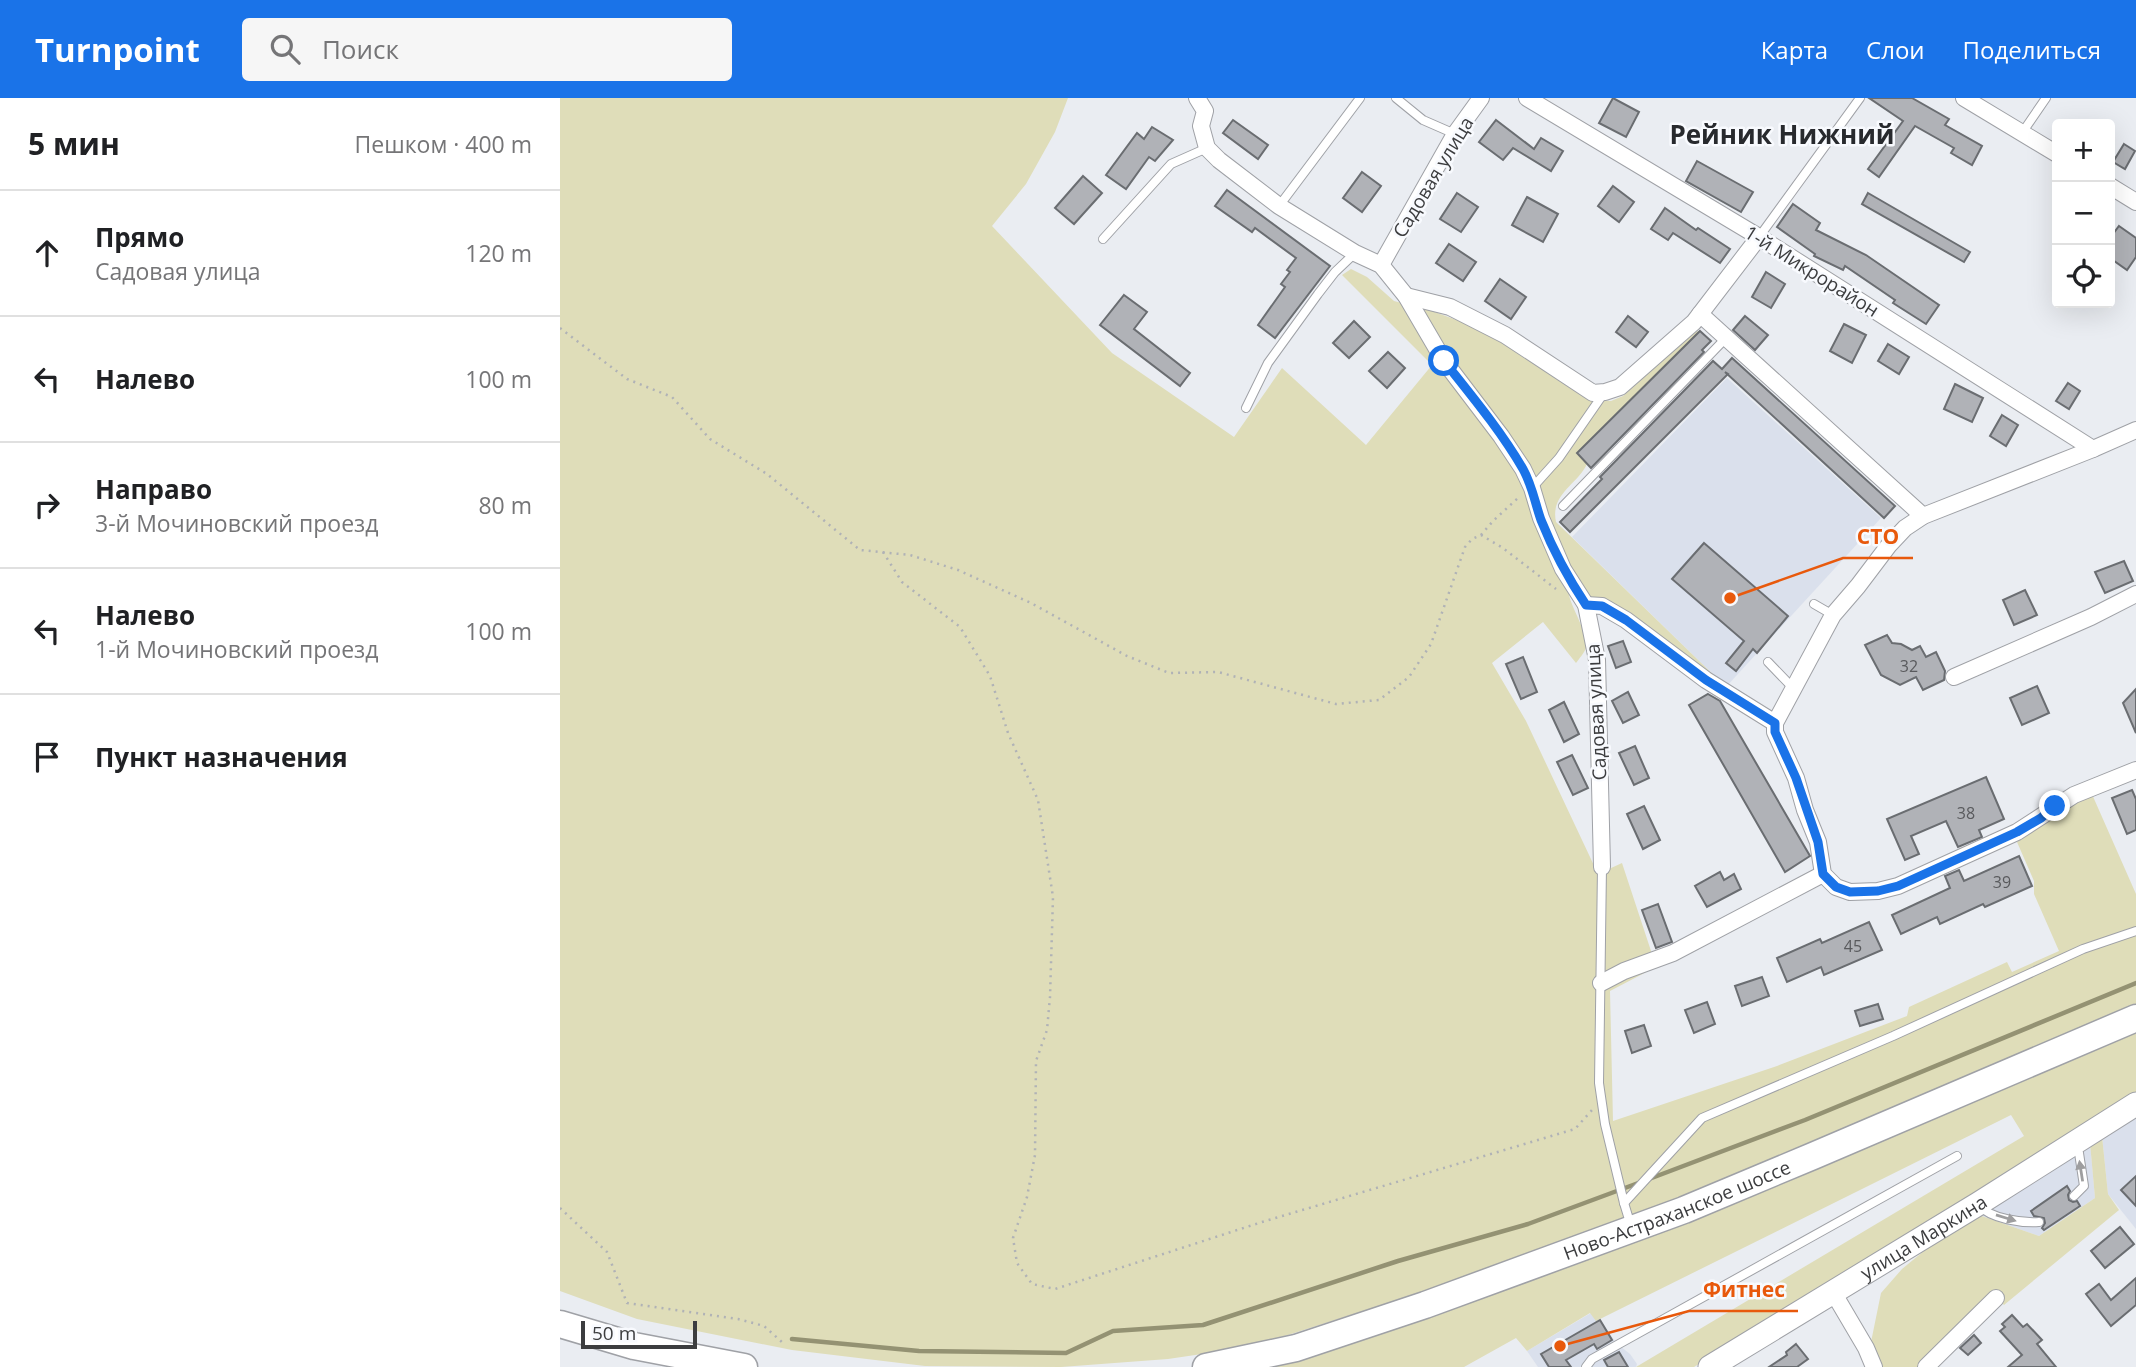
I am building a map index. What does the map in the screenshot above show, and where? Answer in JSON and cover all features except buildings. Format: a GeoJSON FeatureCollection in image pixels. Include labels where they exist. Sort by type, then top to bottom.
{"type":"FeatureCollection","features":[{"type":"Feature","properties":{"kind":"main road","name":"Ново-Астраханское шоссе"},"geometry":{"type":"LineString","coordinates":[[1206,1367],[1309,1343],[1425,1305],[1684,1210],[2136,1018]]}},
{"type":"Feature","properties":{"kind":"main road"},"geometry":{"type":"LineString","coordinates":[[560,1324],[634,1346],[744,1367]]}},
{"type":"Feature","properties":{"kind":"street","name":"Садовая улица"},"geometry":{"type":"LineString","coordinates":[[1481,98],[1455,134],[1381,265],[1406,296],[1444,361],[1523,469],[1563,569],[1586,605],[1597,660],[1602,867]]}},
{"type":"Feature","properties":{"kind":"street","name":"1-й Микрорайон"},"geometry":{"type":"LineString","coordinates":[[1527,98],[1759,237],[2093,449]]}},
{"type":"Feature","properties":{"kind":"street"},"geometry":{"type":"LineString","coordinates":[[1964,98],[2052,151]]}},
{"type":"Feature","properties":{"kind":"street"},"geometry":{"type":"LineString","coordinates":[[1205,102],[1201,126],[1208,148],[1219,160],[1279,206],[1356,253],[1381,265]]}},
{"type":"Feature","properties":{"kind":"street"},"geometry":{"type":"LineString","coordinates":[[2115,189],[2136,202]]}},
{"type":"Feature","properties":{"kind":"street"},"geometry":{"type":"LineString","coordinates":[[1406,296],[1450,307],[1505,335],[1593,393],[1605,392],[1620,387],[1694,322],[1759,237]]}},
{"type":"Feature","properties":{"kind":"street"},"geometry":{"type":"LineString","coordinates":[[1700,314],[1923,516]]}},
{"type":"Feature","properties":{"kind":"street"},"geometry":{"type":"LineString","coordinates":[[2136,430],[1923,516],[1905,528],[1833,615],[1775,723],[1775,732],[1796,778],[1818,842],[1823,874],[1836,887],[1850,892],[1862,893],[1898,886],[2017,832],[2074,795],[2136,769]]}},
{"type":"Feature","properties":{"kind":"street"},"geometry":{"type":"LineString","coordinates":[[1954,677],[2091,617],[2136,594]]}},
{"type":"Feature","properties":{"kind":"street"},"geometry":{"type":"LineString","coordinates":[[1586,605],[1602,606],[1626,620],[1706,680],[1775,723]]}},
{"type":"Feature","properties":{"kind":"street"},"geometry":{"type":"LineString","coordinates":[[1601,983],[1624,971],[1673,953],[1823,874]]}},
{"type":"Feature","properties":{"kind":"street","name":"улица Маркина"},"geometry":{"type":"LineString","coordinates":[[1710,1367],[2136,1104]]}},
{"type":"Feature","properties":{"kind":"street"},"geometry":{"type":"LineString","coordinates":[[1833,1292],[1874,1367]]}},
{"type":"Feature","properties":{"kind":"street"},"geometry":{"type":"LineString","coordinates":[[1926,1367],[1996,1298]]}},
{"type":"Feature","properties":{"kind":"lane"},"geometry":{"type":"LineString","coordinates":[[1279,206],[1360,98]]}},
{"type":"Feature","properties":{"kind":"lane"},"geometry":{"type":"LineString","coordinates":[[1396,98],[1423,120],[1455,134]]}},
{"type":"Feature","properties":{"kind":"lane"},"geometry":{"type":"LineString","coordinates":[[1759,237],[1860,98]]}},
{"type":"Feature","properties":{"kind":"lane"},"geometry":{"type":"LineString","coordinates":[[2022,133],[2046,98]]}},
{"type":"Feature","properties":{"kind":"lane"},"geometry":{"type":"LineString","coordinates":[[1103,239],[1171,164],[1208,148]]}},
{"type":"Feature","properties":{"kind":"lane"},"geometry":{"type":"LineString","coordinates":[[1246,408],[1268,363],[1335,272],[1356,253]]}},
{"type":"Feature","properties":{"kind":"lane"},"geometry":{"type":"LineString","coordinates":[[1563,506],[1726,338]]}},
{"type":"Feature","properties":{"kind":"lane"},"geometry":{"type":"LineString","coordinates":[[1532,488],[1559,458],[1605,392]]}},
{"type":"Feature","properties":{"kind":"lane"},"geometry":{"type":"LineString","coordinates":[[1814,604],[1833,615]]}},
{"type":"Feature","properties":{"kind":"lane"},"geometry":{"type":"LineString","coordinates":[[1768,662],[1794,689]]}},
{"type":"Feature","properties":{"kind":"lane"},"geometry":{"type":"LineString","coordinates":[[1602,867],[1599,1083],[1605,1124],[1632,1228]]}},
{"type":"Feature","properties":{"kind":"lane"},"geometry":{"type":"LineString","coordinates":[[1624,1203],[1702,1118],[1893,1036],[2083,949],[2136,931]]}},
{"type":"Feature","properties":{"kind":"lane"},"geometry":{"type":"LineString","coordinates":[[2074,1143],[2079,1153],[2084,1186],[2074,1196]]}},
{"type":"Feature","properties":{"kind":"lane"},"geometry":{"type":"LineString","coordinates":[[1586,1367],[1592,1359],[1957,1156]]}},
{"type":"Feature","properties":{"kind":"lane"},"geometry":{"type":"LineString","coordinates":[[1978,1204],[1984,1211],[2021,1223],[2039,1222]]}},
{"type":"Feature","properties":{"kind":"path"},"geometry":{"type":"LineString","coordinates":[[560,328],[626,379],[672,397],[710,439],[767,474],[860,550],[910,555],[958,570],[1031,603],[1127,656],[1169,673],[1218,671],[1336,704],[1379,700],[1409,677],[1431,644],[1465,547],[1532,488]]}},
{"type":"Feature","properties":{"kind":"path"},"geometry":{"type":"LineString","coordinates":[[1480,535],[1503,548],[1568,599],[1586,605]]}},
{"type":"Feature","properties":{"kind":"path"},"geometry":{"type":"LineString","coordinates":[[883,552],[902,582],[960,627],[990,676],[1008,733],[1038,800],[1053,897],[1050,997],[1047,1030],[1036,1061],[1035,1155],[1027,1197],[1013,1238],[1017,1263],[1032,1284],[1055,1289],[1262,1222],[1575,1129],[1593,1109],[1599,1083]]}},
{"type":"Feature","properties":{"kind":"path"},"geometry":{"type":"LineString","coordinates":[[560,1208],[607,1252],[627,1303],[738,1318],[764,1326],[783,1343]]}},
{"type":"Feature","properties":{"kind":"shaded area"},"geometry":{"type":"Polygon","coordinates":[[[560,98],[1068,98],[1055,132],[1026,184],[992,226],[1112,353],[1234,437],[1282,368],[1366,445],[1432,365],[1342,275],[1351,269],[1367,277],[1394,301],[1432,311],[1481,329],[1537,361],[1570,388],[1589,399],[1611,401],[1623,396],[1691,332],[1700,331],[1577,453],[1587,464],[1561,497],[1555,512],[1556,522],[1726,687],[1592,598],[1569,595],[1586,643],[1585,650],[1576,663],[1543,622],[1492,663],[1526,721],[1598,874],[1622,863],[1652,954],[1654,968],[1610,991],[1613,1121],[1777,1066],[1907,1016],[1909,1007],[2007,962],[2012,972],[2059,951],[2034,894],[2034,881],[2017,842],[2091,792],[2136,894],[2136,1004],[1678,1202],[1423,1292],[1288,1335],[1229,1350],[1168,1359],[1061,1367],[925,1366],[792,1350],[637,1319],[560,1291],[560,98]]]}},
{"type":"Feature","properties":{"kind":"shaded area"},"geometry":{"type":"Polygon","coordinates":[[[1727,378],[1881,518],[1726,687],[1572,537],[1727,378]]]}},
{"type":"Feature","properties":{"kind":"shaded area"},"geometry":{"type":"Polygon","coordinates":[[[2136,1025],[2136,1094],[2037,1158],[1694,1367],[1636,1367],[2024,1136],[2011,1115],[1596,1321],[1590,1313],[1527,1351],[1516,1338],[1464,1367],[1253,1367],[2136,1025]]]}},
{"type":"Feature","properties":{"kind":"shaded area"},"geometry":{"type":"Polygon","coordinates":[[[2136,1116],[2136,1229],[2108,1194],[2102,1136],[2136,1116]]]}},
{"type":"Feature","properties":{"kind":"shaded area"},"geometry":{"type":"Polygon","coordinates":[[[2102,1136],[2108,1194],[2119,1210],[2004,1305],[1994,1294],[1920,1367],[1877,1367],[1870,1347],[1881,1293],[1902,1269],[1941,1237],[1976,1214],[2039,1236],[2095,1198],[2090,1143],[2102,1136]]]}},
{"type":"Feature","properties":{"kind":"shaded area"},"geometry":{"type":"Polygon","coordinates":[[[2090,1143],[2095,1198],[2039,1236],[1976,1214],[2090,1143]]]}},
{"type":"Feature","properties":{"kind":"shaded area"},"geometry":{"type":"Polygon","coordinates":[[[1591,1313],[1600,1319],[1616,1343],[1630,1354],[1637,1364],[1636,1367],[1538,1367],[1527,1351],[1591,1313]]]}},
{"type":"Feature","properties":{"kind":"waterway"},"geometry":{"type":"LineString","coordinates":[[1649,1179],[1805,1120],[2136,983]]}},
{"type":"Feature","properties":{"kind":"waterway"},"geometry":{"type":"LineString","coordinates":[[792,1339],[919,1351],[1066,1353],[1113,1331],[1203,1325],[1398,1261],[1528,1224],[1641,1182]]}},
{"type":"Feature","properties":{"kind":"place","name":"СТО"},"geometry":{"type":"Point","coordinates":[1730,598]}},
{"type":"Feature","properties":{"kind":"place","name":"Фитнес"},"geometry":{"type":"Point","coordinates":[1560,1346]}},
{"type":"Feature","properties":{"kind":"district","name":"Рейник Нижний"},"geometry":{"type":"Point","coordinates":[1782,135]}},
{"type":"Feature","properties":{"kind":"route"},"geometry":{"type":"LineString","coordinates":[[1444,361],[1523,469],[1563,569],[1586,605],[1602,606],[1626,620],[1706,680],[1775,723],[1775,732],[1796,778],[1818,842],[1823,874],[1836,887],[1862,893],[1898,886],[2017,832],[2055,806]]}}]}
